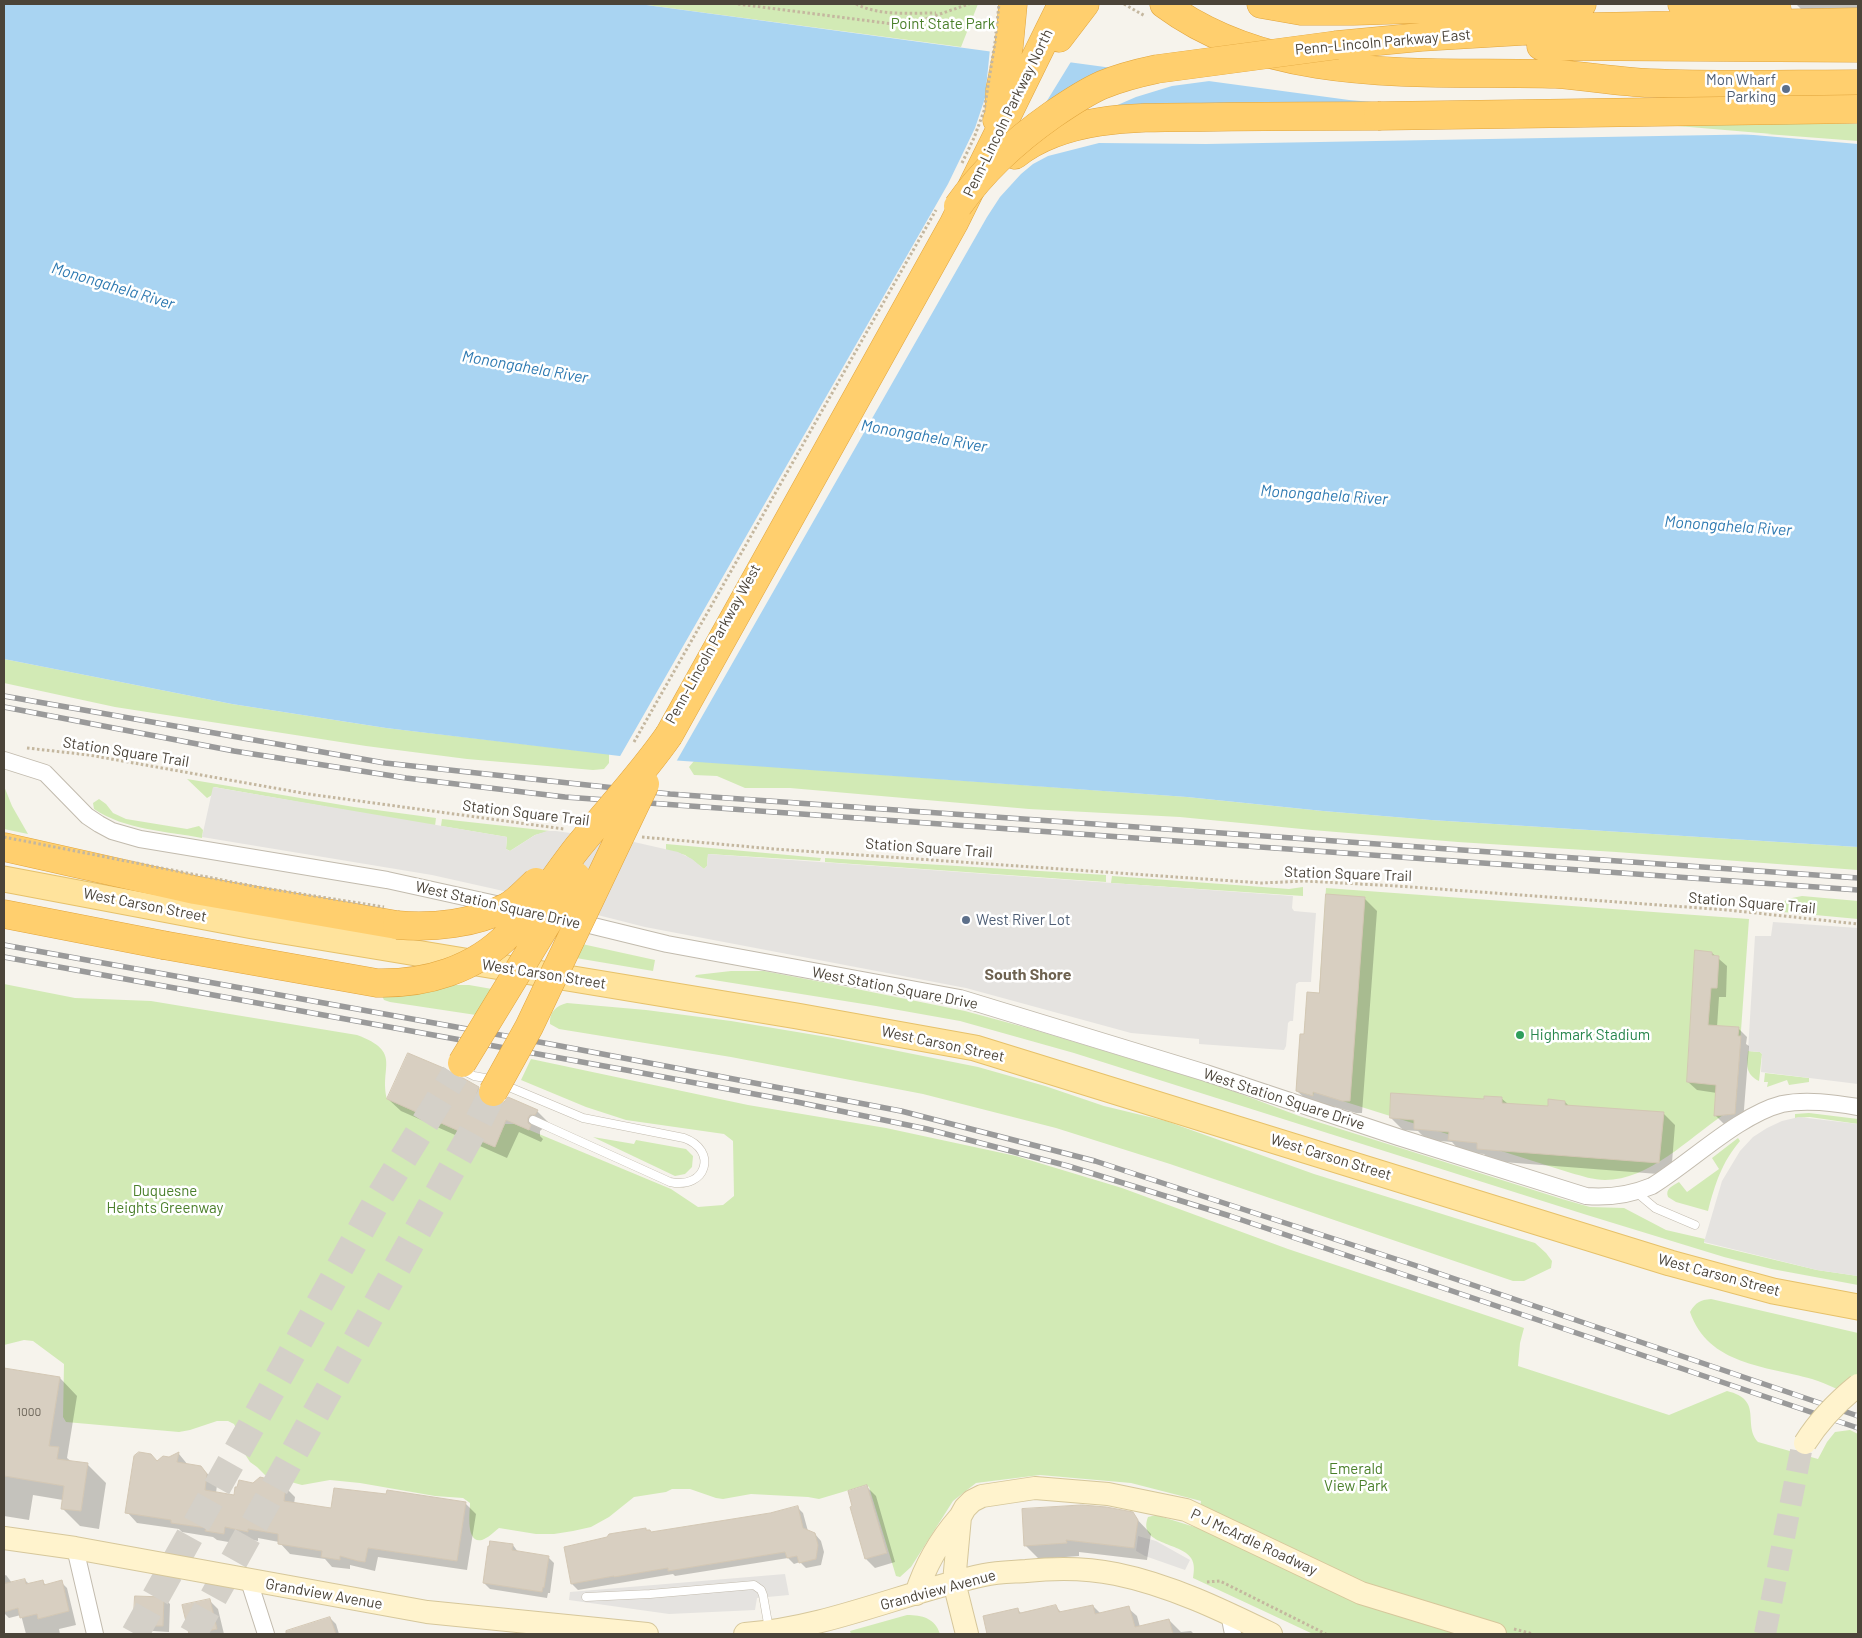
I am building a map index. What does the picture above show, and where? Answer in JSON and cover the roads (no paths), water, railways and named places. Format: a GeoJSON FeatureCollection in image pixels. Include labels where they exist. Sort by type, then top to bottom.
{"type":"FeatureCollection","features":[{"type":"Feature","properties":{"kind":"highway","name":"Penn-Lincoln Parkway North"},"geometry":{"type":"LineString","coordinates":[[949,212],[999,115],[1000,90],[1009,46],[1013,4]]}},
{"type":"Feature","properties":{"kind":"highway","name":"Penn-Lincoln Parkway North"},"geometry":{"type":"LineString","coordinates":[[949,212],[1019,91],[1063,4]]}},
{"type":"Feature","properties":{"kind":"highway"},"geometry":{"type":"LineString","coordinates":[[999,115],[1041,46],[1063,4]]}},
{"type":"Feature","properties":{"kind":"highway"},"geometry":{"type":"LineString","coordinates":[[1019,91],[1085,4]]}},
{"type":"Feature","properties":{"kind":"highway"},"geometry":{"type":"LineString","coordinates":[[1164,4],[1198,26],[1222,36],[1288,58],[1316,64],[1378,71],[1558,74],[1649,83],[1858,84]]}},
{"type":"Feature","properties":{"kind":"highway"},"geometry":{"type":"LineString","coordinates":[[1261,4],[1301,10],[1353,11],[1582,4]]}},
{"type":"Feature","properties":{"kind":"highway"},"geometry":{"type":"LineString","coordinates":[[1301,10],[1340,4]]}},
{"type":"Feature","properties":{"kind":"highway"},"geometry":{"type":"LineString","coordinates":[[1404,8],[1432,4]]}},
{"type":"Feature","properties":{"kind":"highway"},"geometry":{"type":"LineString","coordinates":[[1682,4],[1752,6],[1858,16]]}},
{"type":"Feature","properties":{"kind":"highway","name":"Penn-Lincoln Parkway East"},"geometry":{"type":"LineString","coordinates":[[949,212],[986,170],[1010,147],[1072,101],[1102,85],[1157,69],[1337,45],[1422,37],[1552,29],[1858,22]]}},
{"type":"Feature","properties":{"kind":"highway"},"geometry":{"type":"LineString","coordinates":[[1337,45],[1858,48]]}},
{"type":"Feature","properties":{"kind":"highway"},"geometry":{"type":"LineString","coordinates":[[1558,74],[1649,68],[1858,68]]}},
{"type":"Feature","properties":{"kind":"highway"},"geometry":{"type":"LineString","coordinates":[[949,212],[1022,149],[1037,140],[1055,132],[1118,120],[1232,116],[1858,109]]}},
{"type":"Feature","properties":{"kind":"highway","name":"Penn-Lincoln Parkway West"},"geometry":{"type":"LineString","coordinates":[[493,1092],[529,1027],[669,729],[949,212]]}},
{"type":"Feature","properties":{"kind":"highway"},"geometry":{"type":"LineString","coordinates":[[4,847],[196,890],[396,925],[419,927],[456,923],[491,914],[518,899],[536,882],[669,729]]}},
{"type":"Feature","properties":{"kind":"highway"},"geometry":{"type":"LineString","coordinates":[[4,914],[163,945],[377,983],[416,982],[452,971],[484,955],[510,934],[669,729]]}},
{"type":"Feature","properties":{"kind":"highway","name":"Penn-Lincoln Parkway West"},"geometry":{"type":"LineString","coordinates":[[459,1068],[584,863],[669,729]]}},
{"type":"Feature","properties":{"kind":"main road","name":"West Carson Street"},"geometry":{"type":"LineString","coordinates":[[4,879],[253,926],[797,1016],[975,1048],[1084,1080],[1670,1263],[1773,1291],[1858,1307]]}},
{"type":"Feature","properties":{"kind":"street","name":"West Station Square Drive"},"geometry":{"type":"LineString","coordinates":[[4,760],[44,773],[87,816],[112,831],[140,840],[387,880],[667,944],[960,998],[1206,1073],[1407,1140],[1586,1196],[1604,1198],[1636,1192],[1652,1186],[1669,1176],[1745,1120],[1770,1108],[1799,1102],[1858,1107]]}},
{"type":"Feature","properties":{"kind":"street"},"geometry":{"type":"LineString","coordinates":[[1803,1447],[1816,1425],[1829,1410],[1858,1384]]}},
{"type":"Feature","properties":{"kind":"street","name":"P J McArdle Roadway"},"geometry":{"type":"LineString","coordinates":[[916,1594],[922,1575],[947,1532],[972,1501],[982,1496],[1035,1488],[1108,1494],[1186,1510],[1361,1593],[1494,1634]]}},
{"type":"Feature","properties":{"kind":"street"},"geometry":{"type":"LineString","coordinates":[[960,1517],[954,1582],[967,1634]]}},
{"type":"Feature","properties":{"kind":"street","name":"Grandview Avenue"},"geometry":{"type":"LineString","coordinates":[[4,1538],[75,1548],[427,1612],[533,1628],[647,1634]]}},
{"type":"Feature","properties":{"kind":"street"},"geometry":{"type":"LineString","coordinates":[[75,1548],[94,1634]]}},
{"type":"Feature","properties":{"kind":"street","name":"Grandview Avenue"},"geometry":{"type":"LineString","coordinates":[[756,1633],[843,1616],[986,1574],[1042,1569],[1074,1569],[1115,1573],[1154,1583],[1231,1624],[1271,1634]]}},
{"type":"Feature","properties":{"kind":"street"},"geometry":{"type":"LineString","coordinates":[[249,1580],[266,1634]]}},
{"type":"Feature","properties":{"kind":"lane"},"geometry":{"type":"LineString","coordinates":[[459,1068],[474,1076],[490,1079],[583,1118],[694,1141],[701,1148],[704,1167],[699,1177],[691,1182],[681,1184],[670,1182],[533,1120]]}},
{"type":"Feature","properties":{"kind":"lane"},"geometry":{"type":"LineString","coordinates":[[1636,1192],[1655,1208],[1695,1226]]}},
{"type":"Feature","properties":{"kind":"lane"},"geometry":{"type":"LineString","coordinates":[[586,1597],[650,1594],[754,1585],[761,1590],[763,1595],[756,1633]]}},
{"type":"Feature","properties":{"kind":"water","name":"Monongahela River"},"geometry":{"type":"Polygon","coordinates":[[[4,4],[639,4],[1349,100],[1858,144],[1858,847],[1431,820],[1187,797],[628,757],[386,728],[232,704],[4,659],[4,4]]]}},
{"type":"Feature","properties":{"kind":"tunnel"},"geometry":{"type":"LineString","coordinates":[[135,1634],[377,1201],[455,1074]]}},
{"type":"Feature","properties":{"kind":"tunnel"},"geometry":{"type":"LineString","coordinates":[[193,1634],[493,1092]]}},
{"type":"Feature","properties":{"kind":"tunnel"},"geometry":{"type":"LineString","coordinates":[[1765,1634],[1801,1451]]}},
{"type":"Feature","properties":{"kind":"railway"},"geometry":{"type":"LineString","coordinates":[[4,696],[385,763],[670,794],[1858,878]]}},
{"type":"Feature","properties":{"kind":"railway"},"geometry":{"type":"LineString","coordinates":[[4,707],[234,751],[406,778],[565,797],[1858,890]]}},
{"type":"Feature","properties":{"kind":"railway"},"geometry":{"type":"LineString","coordinates":[[4,945],[550,1044],[901,1111],[1095,1161],[1414,1265],[1858,1416]]}},
{"type":"Feature","properties":{"kind":"railway"},"geometry":{"type":"LineString","coordinates":[[4,957],[626,1070],[927,1129],[1068,1166],[1230,1216],[1858,1428]]}},
{"type":"Feature","properties":{"kind":"place","name":"Mon Wharf Parking"},"geometry":{"type":"Point","coordinates":[1786,89]}},
{"type":"Feature","properties":{"kind":"place","name":"West River Lot"},"geometry":{"type":"Point","coordinates":[966,920]}},
{"type":"Feature","properties":{"kind":"place","name":"Highmark Stadium"},"geometry":{"type":"Point","coordinates":[1520,1035]}},
{"type":"Feature","properties":{"kind":"district","name":"South Shore"},"geometry":{"type":"Point","coordinates":[1028,975]}},
{"type":"Feature","properties":{"kind":"park label","name":"Point State Park"},"geometry":{"type":"Point","coordinates":[943,24]}},
{"type":"Feature","properties":{"kind":"park label","name":"Duquesne Heights Greenway"},"geometry":{"type":"Point","coordinates":[165,1200]}},
{"type":"Feature","properties":{"kind":"park label","name":"Emerald View Park"},"geometry":{"type":"Point","coordinates":[1356,1478]}}]}
